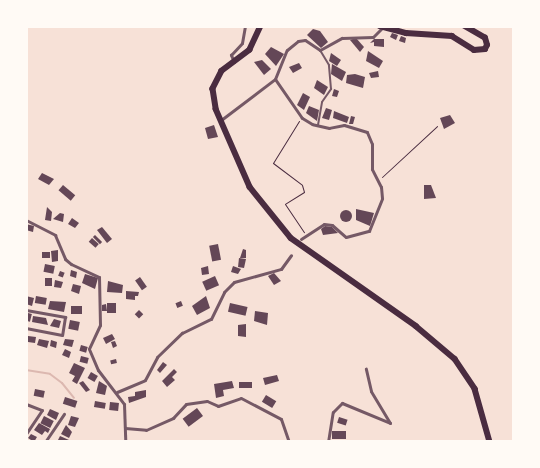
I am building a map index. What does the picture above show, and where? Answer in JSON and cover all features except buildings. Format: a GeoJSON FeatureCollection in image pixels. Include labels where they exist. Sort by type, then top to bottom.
{"type":"FeatureCollection","features":[{"type":"Feature","properties":{"kind":"main road"},"geometry":{"type":"LineString","coordinates":[[260,26],[250,50],[222,71],[213,89],[220,120],[236,161],[268,213],[291,238],[335,272],[396,312],[440,345],[468,375],[482,405],[490,442]]}},
{"type":"Feature","properties":{"kind":"main road"},"geometry":{"type":"LineString","coordinates":[[381,27],[452,36],[474,50],[486,47],[485,38],[464,26]]}},
{"type":"Feature","properties":{"kind":"street"},"geometry":{"type":"LineString","coordinates":[[234,62],[231,55],[242,43],[245,26]]}},
{"type":"Feature","properties":{"kind":"street"},"geometry":{"type":"LineString","coordinates":[[220,120],[275,79],[287,50],[298,40],[305,40],[320,50],[342,38],[373,37],[381,27]]}},
{"type":"Feature","properties":{"kind":"street"},"geometry":{"type":"LineString","coordinates":[[275,79],[302,118],[318,126],[344,125],[367,132],[372,144],[372,169],[378,181],[382,198],[369,231],[346,236],[332,225],[324,224],[301,239]]}},
{"type":"Feature","properties":{"kind":"street"},"geometry":{"type":"LineString","coordinates":[[26,220],[55,235],[65,259],[71,264],[99,277],[100,325],[90,349],[98,370],[117,392],[124,404],[125,442]]}},
{"type":"Feature","properties":{"kind":"street"},"geometry":{"type":"LineString","coordinates":[[117,392],[145,380],[151,366],[170,345],[198,323],[211,319],[224,292],[234,282],[281,269],[291,255]]}},
{"type":"Feature","properties":{"kind":"street"},"geometry":{"type":"LineString","coordinates":[[26,310],[65,318],[62,335],[26,328]]}},
{"type":"Feature","properties":{"kind":"street"},"geometry":{"type":"LineString","coordinates":[[328,442],[334,412],[342,403],[390,423],[371,391],[366,369]]}},
{"type":"Feature","properties":{"kind":"street"},"geometry":{"type":"LineString","coordinates":[[125,428],[146,430],[173,418],[186,404],[207,401],[218,406],[241,398],[281,419],[289,442]]}},
{"type":"Feature","properties":{"kind":"street"},"geometry":{"type":"LineString","coordinates":[[26,404],[42,410],[26,434]]}},
{"type":"Feature","properties":{"kind":"street"},"geometry":{"type":"LineString","coordinates":[[45,442],[64,414]]}},
{"type":"Feature","properties":{"kind":"lane"},"geometry":{"type":"LineString","coordinates":[[318,126],[322,102],[331,89],[329,65],[320,50]]}},
{"type":"Feature","properties":{"kind":"path"},"geometry":{"type":"LineString","coordinates":[[302,118],[273,163],[302,185],[304,192],[285,204],[306,234]]}},
{"type":"Feature","properties":{"kind":"path"},"geometry":{"type":"LineString","coordinates":[[378,181],[437,126]]}},
{"type":"Feature","properties":{"kind":"waterway"},"geometry":{"type":"LineString","coordinates":[[26,370],[50,374],[62,383],[74,398]]}}]}
